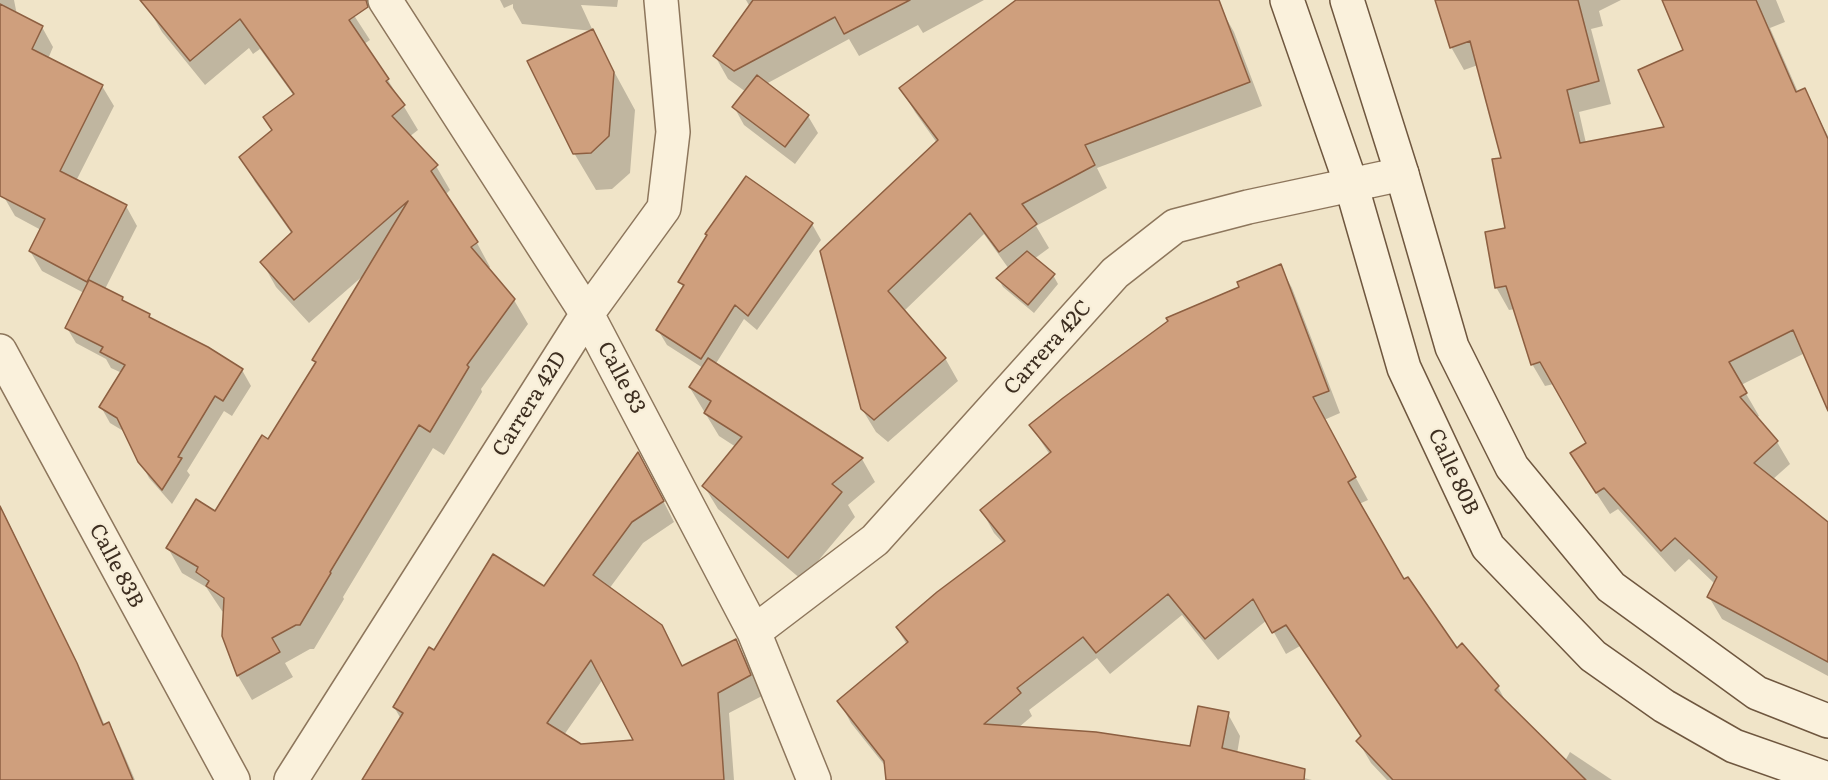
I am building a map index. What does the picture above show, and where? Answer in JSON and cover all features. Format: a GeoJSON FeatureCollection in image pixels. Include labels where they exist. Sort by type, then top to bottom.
{"type":"FeatureCollection","features":[{"type":"Feature","properties":{"kind":"street","name":"Calle 83"},"geometry":{"type":"LineString","coordinates":[[385,0],[587,314],[754,632],[814,780]]}},
{"type":"Feature","properties":{"kind":"street","name":"Carrera 42D"},"geometry":{"type":"LineString","coordinates":[[291,780],[587,314],[664,208],[673,132],[661,0]]}},
{"type":"Feature","properties":{"kind":"street","name":"Calle 80B"},"geometry":{"type":"LineString","coordinates":[[1287,0],[1351,184],[1404,368],[1488,547],[1593,656],[1664,706],[1734,746],[1828,779]]}},
{"type":"Feature","properties":{"kind":"street"},"geometry":{"type":"LineString","coordinates":[[1347,0],[1402,174],[1452,347],[1512,466],[1611,587],[1757,693],[1828,721]]}},
{"type":"Feature","properties":{"kind":"street","name":"Carrera 42C"},"geometry":{"type":"LineString","coordinates":[[754,632],[875,540],[1115,273],[1175,226],[1402,174]]}},
{"type":"Feature","properties":{"kind":"street","name":"Calle 83B"},"geometry":{"type":"LineString","coordinates":[[0,351],[233,780]]}},
{"type":"Feature","properties":{"kind":"building"},"geometry":{"type":"Polygon","coordinates":[[[140,0],[366,0],[368,7],[349,20],[389,79],[386,81],[405,105],[392,116],[438,165],[431,171],[478,242],[471,247],[515,299],[467,365],[469,367],[430,432],[419,425],[300,625],[272,638],[280,652],[237,676],[222,636],[224,598],[206,586],[209,581],[196,572],[198,567],[166,548],[196,499],[215,511],[262,435],[268,439],[316,362],[312,360],[408,201],[294,300],[260,262],[292,232],[239,157],[272,130],[263,117],[294,94],[240,19],[190,61],[140,0]]]}},
{"type":"Feature","properties":{"kind":"building"},"geometry":{"type":"Polygon","coordinates":[[[753,0],[910,0],[844,34],[835,17],[734,71],[713,56],[753,0]]]}},
{"type":"Feature","properties":{"kind":"building"},"geometry":{"type":"Polygon","coordinates":[[[1016,0],[1219,0],[1250,82],[1085,145],[1095,165],[1022,204],[1037,224],[999,252],[970,213],[888,291],[946,358],[874,420],[861,409],[820,251],[938,140],[899,88],[1016,0]]]}},
{"type":"Feature","properties":{"kind":"building"},"geometry":{"type":"Polygon","coordinates":[[[1435,0],[1578,0],[1599,81],[1567,90],[1580,143],[1664,127],[1638,70],[1683,50],[1662,0],[1756,0],[1796,92],[1805,88],[1828,139],[1828,411],[1793,330],[1729,362],[1747,393],[1740,397],[1778,441],[1754,463],[1828,522],[1828,662],[1707,597],[1717,577],[1675,538],[1661,551],[1604,488],[1596,493],[1570,453],[1586,443],[1540,362],[1531,365],[1506,286],[1495,288],[1485,232],[1505,228],[1492,159],[1501,158],[1470,41],[1450,48],[1435,0]]]}},
{"type":"Feature","properties":{"kind":"building"},"geometry":{"type":"Polygon","coordinates":[[[0,4],[43,26],[32,49],[103,85],[60,171],[127,205],[87,282],[29,251],[45,219],[0,196],[0,4]]]}},
{"type":"Feature","properties":{"kind":"building"},"geometry":{"type":"Polygon","coordinates":[[[593,29],[614,72],[609,136],[591,153],[573,154],[527,61],[593,29]]]}},
{"type":"Feature","properties":{"kind":"building"},"geometry":{"type":"Polygon","coordinates":[[[757,75],[809,115],[785,147],[732,107],[757,75]]]}},
{"type":"Feature","properties":{"kind":"building"},"geometry":{"type":"Polygon","coordinates":[[[746,176],[813,223],[748,316],[735,305],[701,359],[656,330],[684,285],[678,282],[707,235],[705,234],[746,176]]]}},
{"type":"Feature","properties":{"kind":"building"},"geometry":{"type":"Polygon","coordinates":[[[1027,251],[1055,274],[1028,305],[996,278],[1027,251]]]}},
{"type":"Feature","properties":{"kind":"building"},"geometry":{"type":"Polygon","coordinates":[[[1281,264],[1329,391],[1313,397],[1356,477],[1348,482],[1404,579],[1408,577],[1457,648],[1462,643],[1499,686],[1495,690],[1586,780],[1393,780],[1356,741],[1361,736],[1286,625],[1272,633],[1253,599],[1205,639],[1168,594],[1096,653],[1083,637],[1017,688],[1021,693],[984,724],[1096,732],[1190,746],[1198,706],[1229,712],[1222,748],[1305,769],[1304,780],[886,780],[884,761],[837,701],[908,642],[896,627],[937,592],[1005,541],[980,510],[1051,452],[1029,425],[1168,321],[1166,318],[1239,287],[1237,282],[1281,264]]]}},
{"type":"Feature","properties":{"kind":"building"},"geometry":{"type":"Polygon","coordinates":[[[89,280],[123,297],[122,300],[150,314],[149,317],[208,347],[243,369],[223,401],[215,396],[178,457],[182,458],[162,490],[138,462],[117,418],[99,407],[125,365],[100,352],[103,347],[65,328],[89,280]]]}},
{"type":"Feature","properties":{"kind":"building"},"geometry":{"type":"Polygon","coordinates":[[[708,358],[863,458],[832,484],[842,492],[788,558],[702,486],[742,437],[704,413],[711,401],[689,387],[708,358]]]}},
{"type":"Feature","properties":{"kind":"building"},"geometry":{"type":"Polygon","coordinates":[[[638,452],[664,501],[632,522],[593,575],[662,625],[682,666],[736,639],[751,675],[718,693],[724,780],[362,780],[403,713],[393,707],[429,647],[434,650],[493,554],[544,586],[638,452]],[[591,660],[547,723],[581,744],[633,740],[591,660]]]}},
{"type":"Feature","properties":{"kind":"building"},"geometry":{"type":"Polygon","coordinates":[[[0,506],[77,663],[103,725],[109,722],[133,780],[0,780],[0,506]]]}}]}
